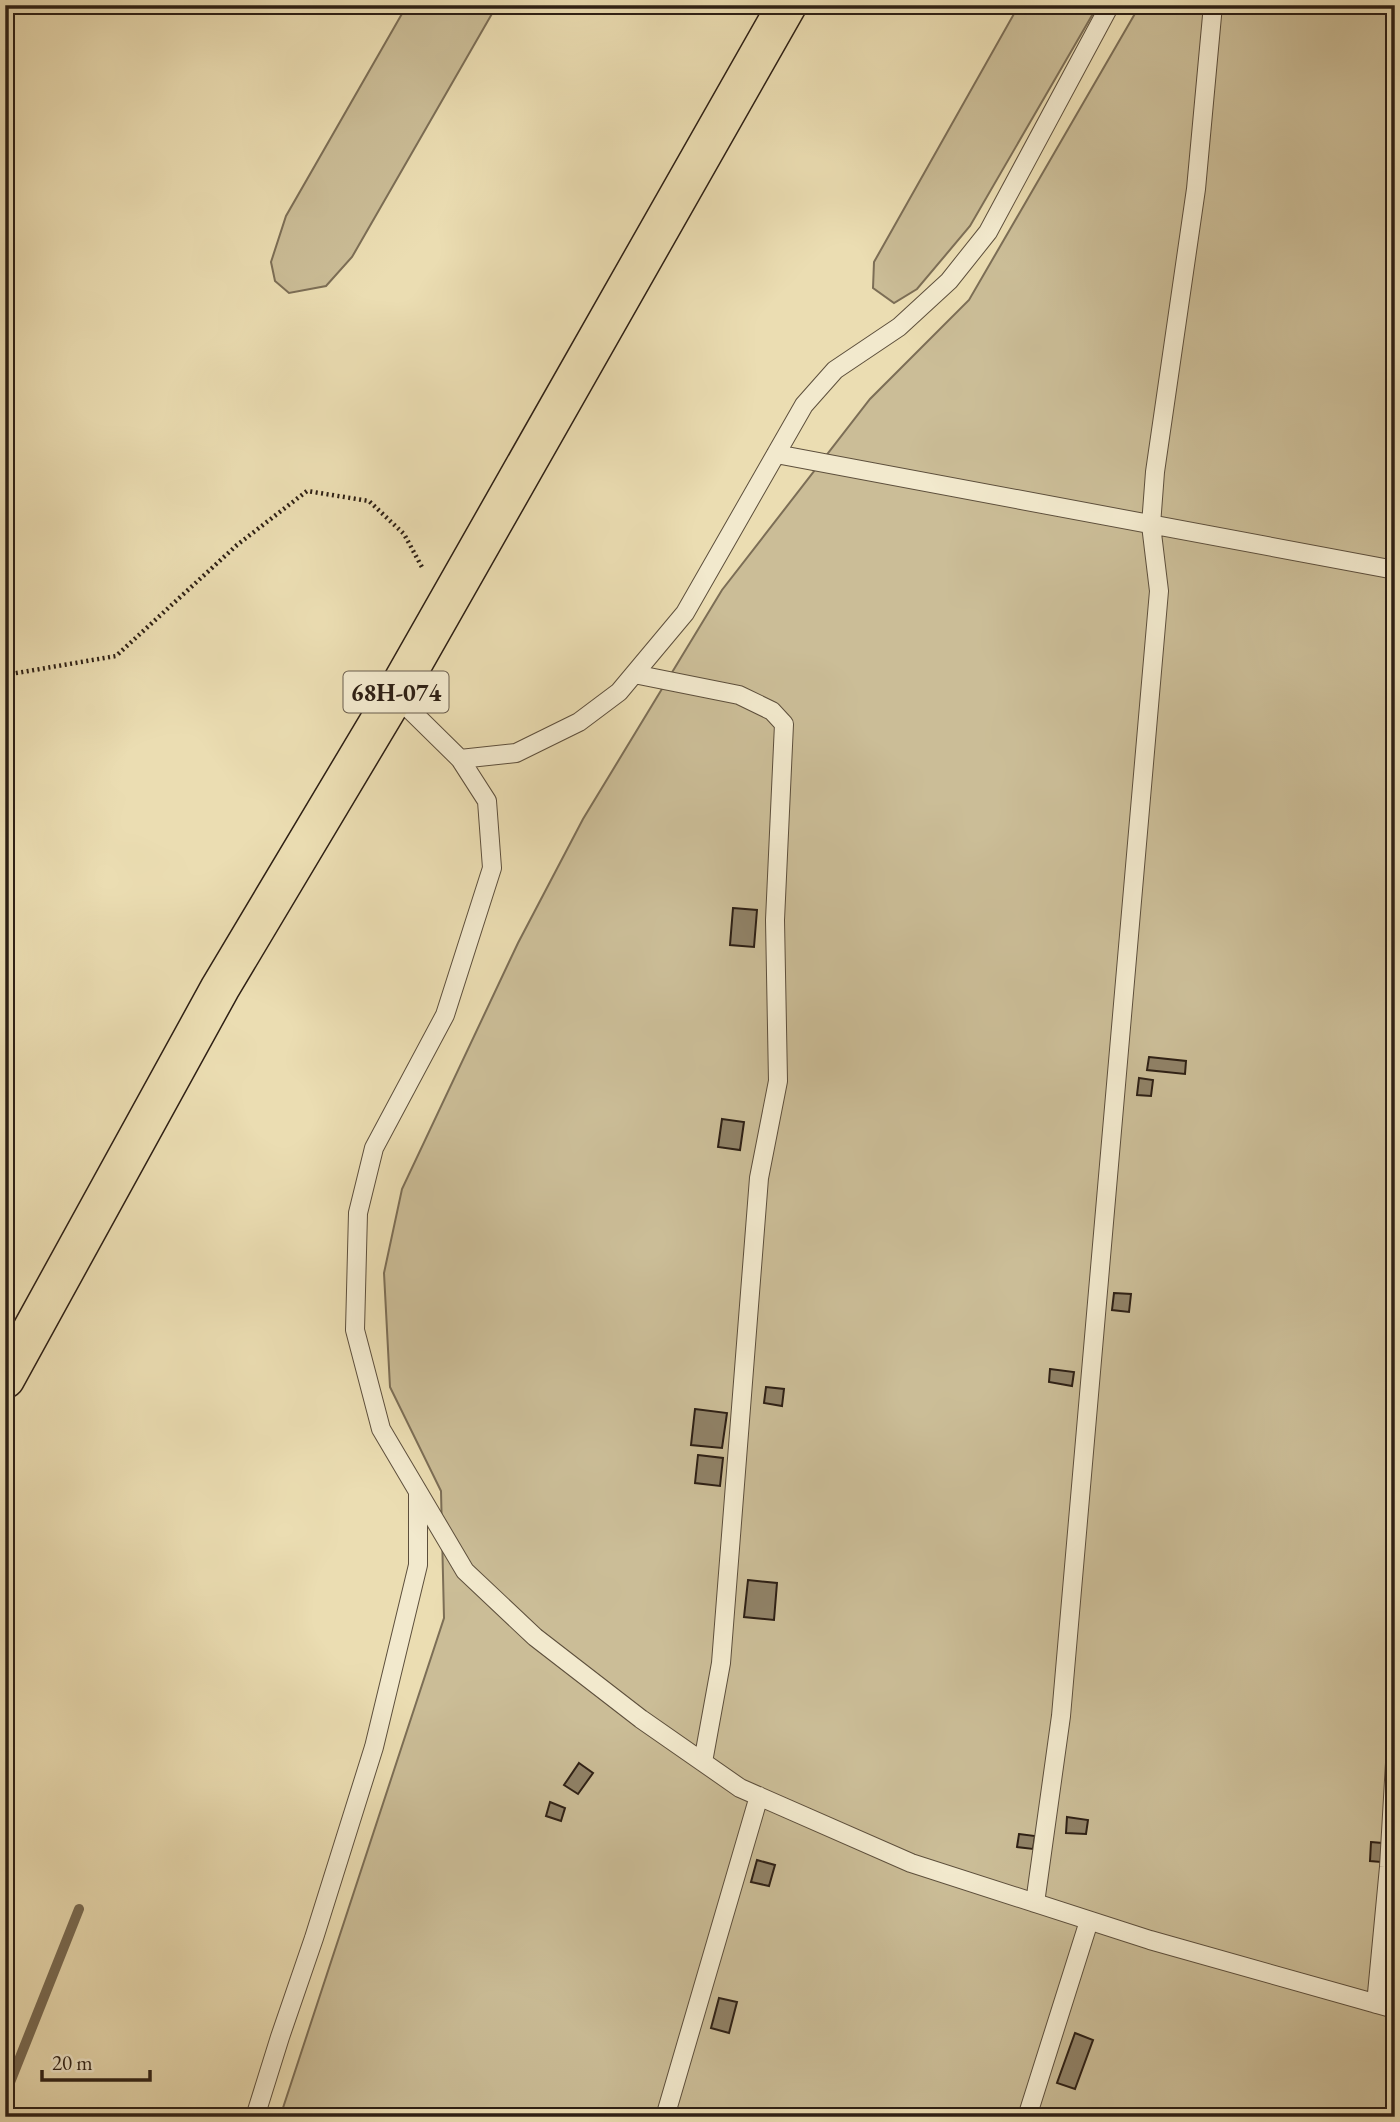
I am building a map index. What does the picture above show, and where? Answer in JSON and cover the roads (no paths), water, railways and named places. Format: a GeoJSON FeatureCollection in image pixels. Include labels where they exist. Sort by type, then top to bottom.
{"type":"FeatureCollection","features":[{"type":"Feature","properties":{"kind":"main road","name":"68Н-074"},"geometry":{"type":"LineString","coordinates":[[5,1380],[220,988],[395,695],[787,5]]}},
{"type":"Feature","properties":{"kind":"lane"},"geometry":{"type":"LineString","coordinates":[[460,759],[516,753],[579,722],[619,692],[685,613],[804,405],[835,370],[899,327],[949,281],[988,232],[1110,5]]}},
{"type":"Feature","properties":{"kind":"lane"},"geometry":{"type":"LineString","coordinates":[[1035,1903],[1061,1716],[1158,604],[1159,591],[1151,525],[1155,472],[1196,189],[1213,5]]}},
{"type":"Feature","properties":{"kind":"lane"},"geometry":{"type":"LineString","coordinates":[[776,454],[1395,570]]}},
{"type":"Feature","properties":{"kind":"lane"},"geometry":{"type":"LineString","coordinates":[[634,674],[738,695],[772,711],[784,724],[775,920],[778,1081],[759,1178],[721,1663],[703,1762]]}},
{"type":"Feature","properties":{"kind":"lane"},"geometry":{"type":"LineString","coordinates":[[395,695],[460,759],[487,801],[492,868],[445,1015],[374,1148],[358,1213],[355,1330],[381,1429],[465,1571],[535,1637],[641,1719],[740,1787],[759,1796],[911,1863],[1150,1940],[1394,2009]]}},
{"type":"Feature","properties":{"kind":"lane"},"geometry":{"type":"LineString","coordinates":[[255,2117],[374,1747],[418,1565],[418,1492]]}},
{"type":"Feature","properties":{"kind":"lane"},"geometry":{"type":"LineString","coordinates":[[1376,2004],[1389,1867],[1395,1763]]}},
{"type":"Feature","properties":{"kind":"lane"},"geometry":{"type":"LineString","coordinates":[[665,2117],[759,1796]]}},
{"type":"Feature","properties":{"kind":"lane"},"geometry":{"type":"LineString","coordinates":[[1027,2117],[1089,1921]]}},
{"type":"Feature","properties":{"kind":"waterway"},"geometry":{"type":"LineString","coordinates":[[5,2095],[79,1909]]}}]}
